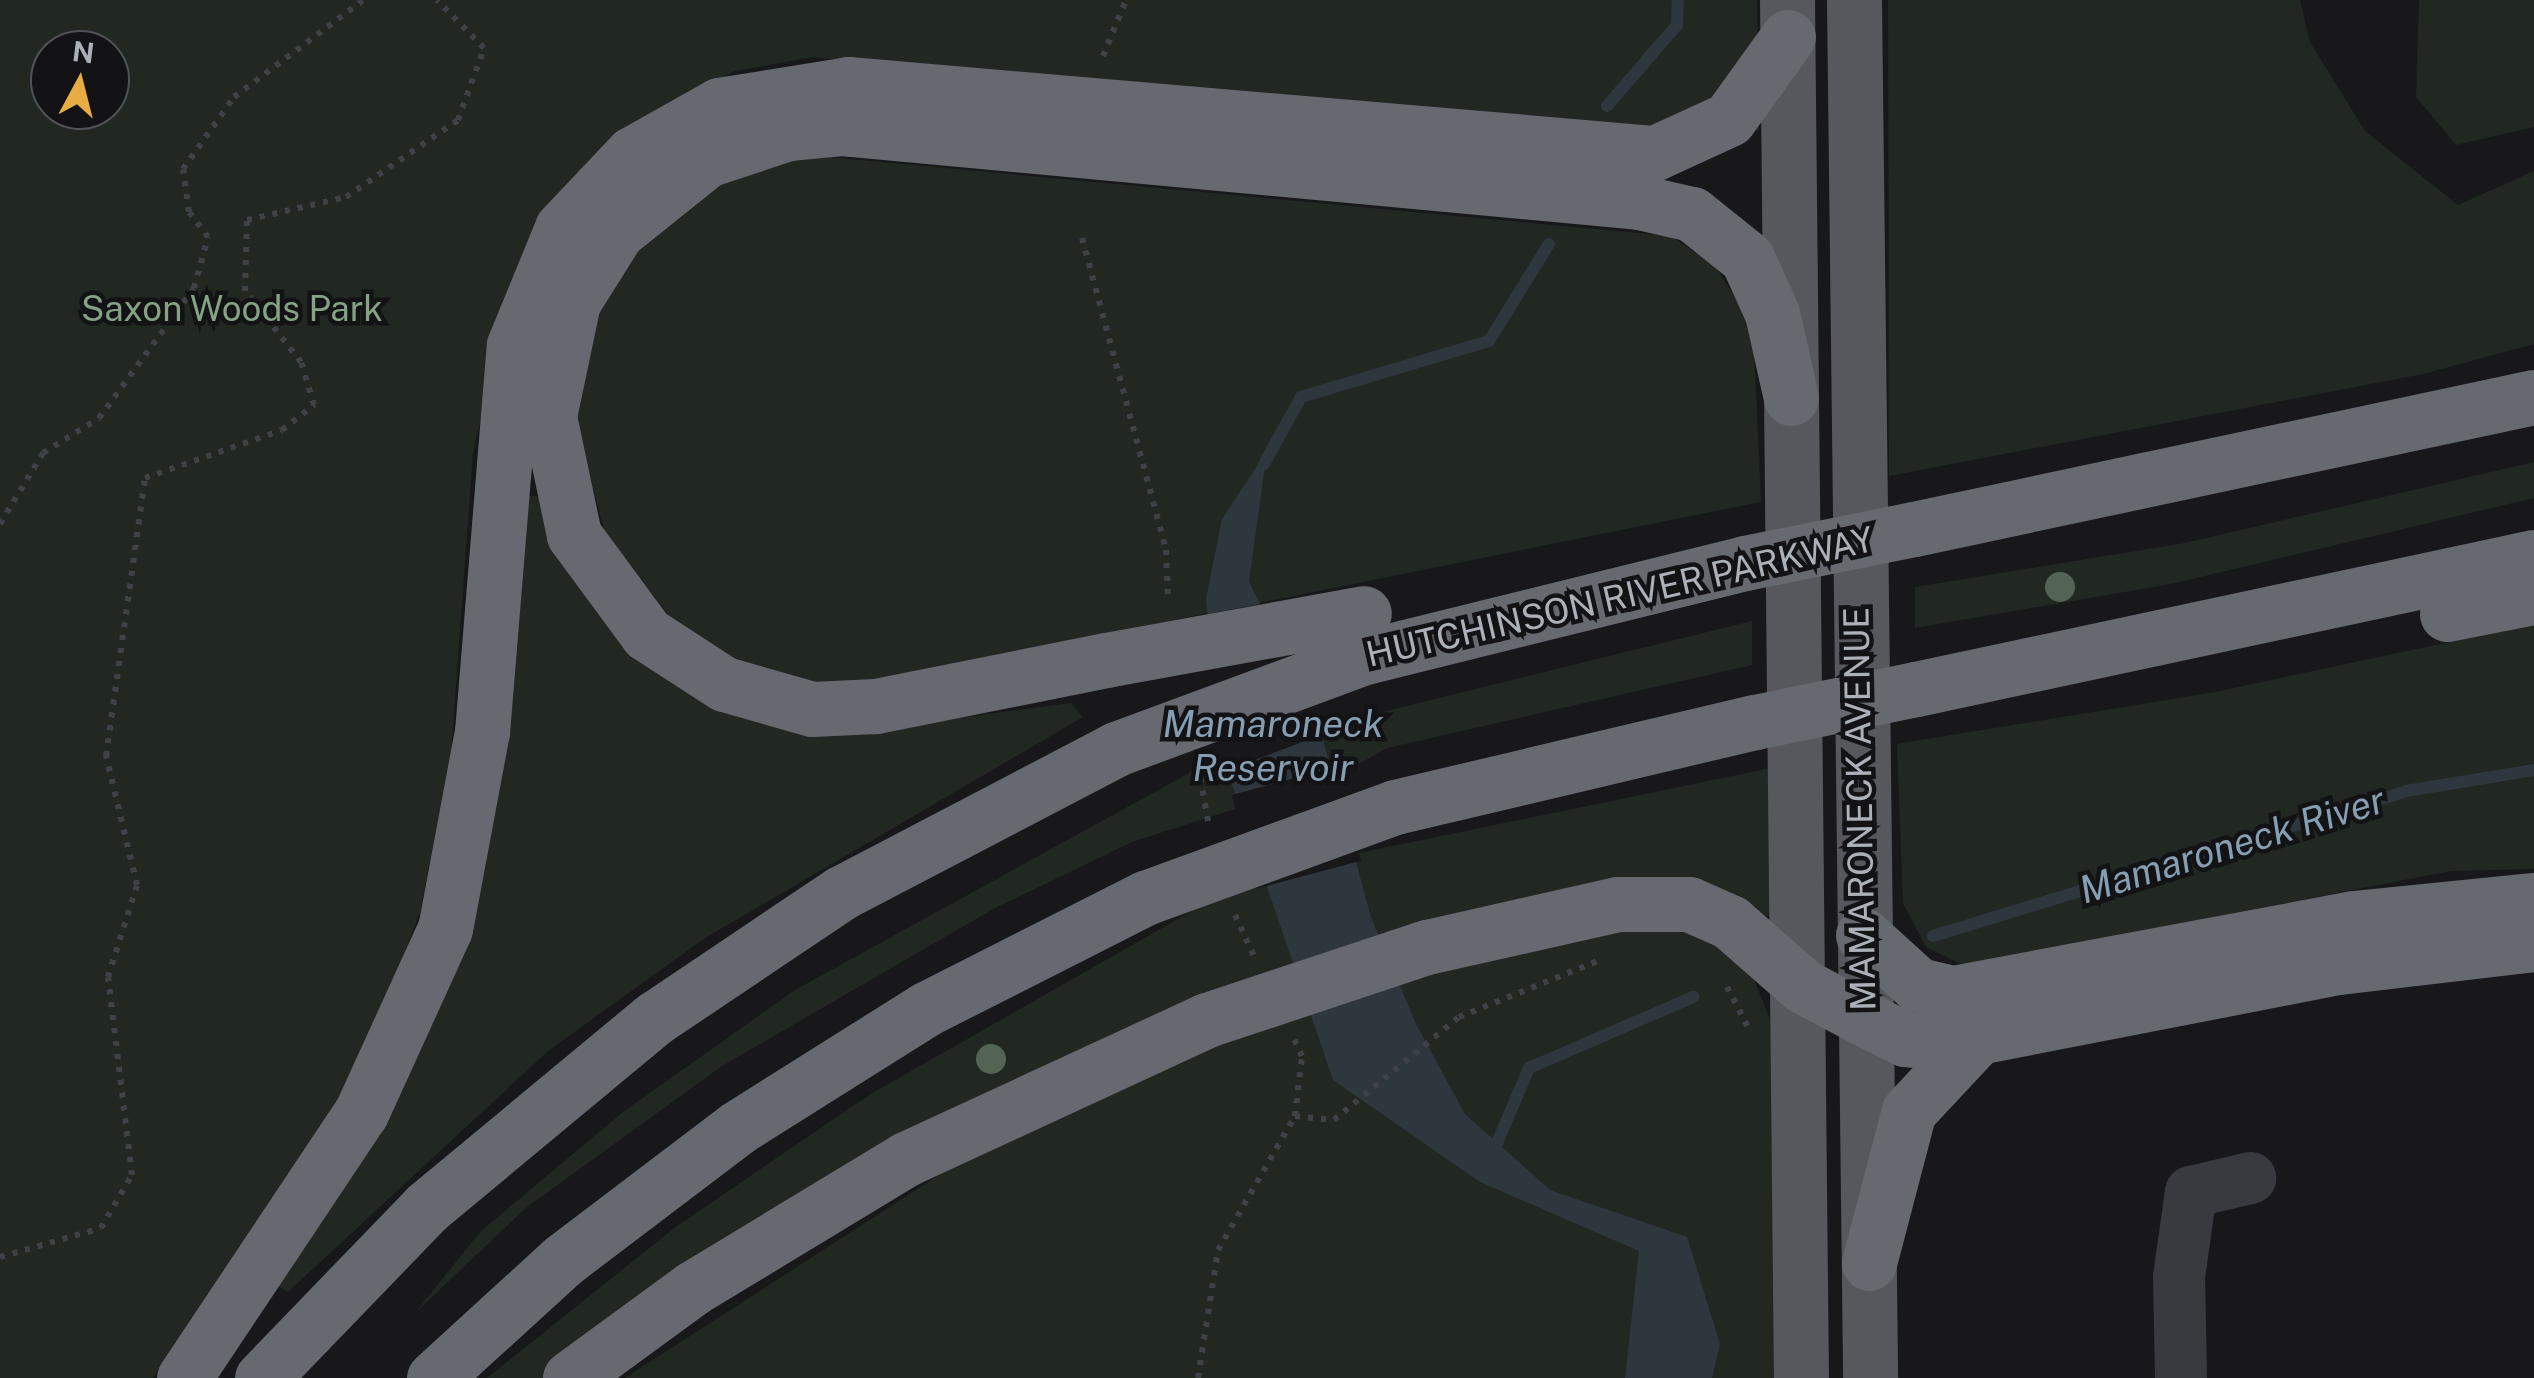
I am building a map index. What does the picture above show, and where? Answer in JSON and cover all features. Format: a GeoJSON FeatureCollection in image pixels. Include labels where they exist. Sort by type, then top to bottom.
{"type":"FeatureCollection","features":[{"type":"Feature","properties":{"kind":"highway"},"geometry":{"type":"LineString","coordinates":[[184,1378],[371,1096],[446,929],[479,751],[514,345],[562,228],[632,154],[718,105],[848,84],[1655,152],[1729,119],[1788,18]]}},
{"type":"Feature","properties":{"kind":"highway"},"geometry":{"type":"LineString","coordinates":[[1364,635],[1106,660],[875,706],[812,709],[724,684],[648,634],[574,535],[549,416],[573,302],[617,232],[707,160],[775,136],[842,128],[1639,202],[1692,214],[1747,258],[1772,313],[1791,398]]}},
{"type":"Feature","properties":{"kind":"highway"},"geometry":{"type":"LineString","coordinates":[[2256,460],[2534,368]]}},
{"type":"Feature","properties":{"kind":"highway","name":"HUTCHINSON RIVER PARKWAY"},"geometry":{"type":"LineString","coordinates":[[262,1378],[426,1208],[654,1018],[857,884],[1116,749],[1364,635],[2256,460],[2534,397]]}},
{"type":"Feature","properties":{"kind":"highway"},"geometry":{"type":"LineString","coordinates":[[434,1378],[562,1261],[737,1128],[926,1009],[1145,898],[1395,807],[1755,722],[2126,647],[2534,557]]}},
{"type":"Feature","properties":{"kind":"highway"},"geometry":{"type":"LineString","coordinates":[[2126,647],[2534,598]]}},
{"type":"Feature","properties":{"kind":"highway"},"geometry":{"type":"LineString","coordinates":[[570,1378],[708,1278],[906,1159],[1207,1020],[1427,947],[1666,900],[1730,922],[1803,986],[1863,1018],[1924,1042],[1978,1037],[2339,967],[2534,944]]}},
{"type":"Feature","properties":{"kind":"highway"},"geometry":{"type":"LineString","coordinates":[[1863,935],[1918,985],[1953,993],[2352,918],[2534,900]]}},
{"type":"Feature","properties":{"kind":"highway"},"geometry":{"type":"LineString","coordinates":[[1868,1263],[1910,1111],[1978,1037]]}},
{"type":"Feature","properties":{"kind":"main road","name":"MAMARONECK AVENUE"},"geometry":{"type":"LineString","coordinates":[[1854,0],[1870,1378]]}},
{"type":"Feature","properties":{"kind":"main road","name":"MAMARONECK AVENUE"},"geometry":{"type":"LineString","coordinates":[[1788,18],[1803,986],[1801,1378]]}},
{"type":"Feature","properties":{"kind":"lane"},"geometry":{"type":"LineString","coordinates":[[2181,1378],[2179,1276],[2191,1192],[2250,1178]]}},
{"type":"Feature","properties":{"kind":"path"},"geometry":{"type":"LineString","coordinates":[[0,524],[43,453],[99,418],[194,288],[208,237],[188,212],[183,169],[234,97],[363,0]]}},
{"type":"Feature","properties":{"kind":"path"},"geometry":{"type":"LineString","coordinates":[[0,1258],[102,1228],[132,1174],[108,977],[137,886],[106,756],[145,478],[282,430],[314,405],[301,362],[246,291],[248,220],[346,197],[458,120],[484,48],[436,0]]}},
{"type":"Feature","properties":{"kind":"path"},"geometry":{"type":"LineString","coordinates":[[1103,56],[1126,0]]}},
{"type":"Feature","properties":{"kind":"path"},"geometry":{"type":"LineString","coordinates":[[1198,1378],[1218,1250],[1295,1116],[1334,1120],[1437,1034],[1504,996],[1606,958]]}},
{"type":"Feature","properties":{"kind":"path"},"geometry":{"type":"LineString","coordinates":[[1721,977],[1750,1047]]}},
{"type":"Feature","properties":{"kind":"green space","name":"Saxon Woods Park"},"geometry":{"type":"Polygon","coordinates":[[[0,0],[1757,0],[1759,131],[1673,122],[1631,133],[813,57],[735,71],[661,108],[498,342],[473,453],[451,754],[420,912],[364,1060],[153,1378],[0,1378],[0,0]]]}},
{"type":"Feature","properties":{"kind":"green space"},"geometry":{"type":"Polygon","coordinates":[[[1888,0],[2300,0],[2310,42],[2365,131],[2458,205],[2534,171],[2534,344],[2423,374],[1889,476],[1888,0]]]}},
{"type":"Feature","properties":{"kind":"green space"},"geometry":{"type":"Polygon","coordinates":[[[2419,0],[2534,0],[2534,127],[2456,145],[2416,97],[2419,0]]]}},
{"type":"Feature","properties":{"kind":"green space"},"geometry":{"type":"Polygon","coordinates":[[[785,153],[1671,236],[1715,266],[1753,326],[1761,502],[870,681],[785,688],[677,626],[605,532],[575,424],[590,308],[667,212],[785,153]]]}},
{"type":"Feature","properties":{"kind":"green space"},"geometry":{"type":"Polygon","coordinates":[[[2534,462],[2534,498],[2171,584],[1915,628],[1915,587],[2185,543],[2534,462]]]}},
{"type":"Feature","properties":{"kind":"green space"},"geometry":{"type":"Polygon","coordinates":[[[518,495],[543,497],[572,579],[656,669],[928,722],[1071,703],[1083,717],[705,938],[548,1051],[288,1292],[274,1284],[381,1121],[518,495]]]}},
{"type":"Feature","properties":{"kind":"green space"},"geometry":{"type":"Polygon","coordinates":[[[1752,621],[1752,665],[1387,748],[1334,778],[1318,720],[1378,713],[1752,621]]]}},
{"type":"Feature","properties":{"kind":"green space"},"geometry":{"type":"Polygon","coordinates":[[[2534,624],[2534,869],[2451,871],[1963,965],[1926,947],[1903,903],[1897,744],[2215,692],[2534,624]]]}},
{"type":"Feature","properties":{"kind":"green space"},"geometry":{"type":"Polygon","coordinates":[[[1222,755],[1241,807],[1132,842],[995,908],[722,1066],[527,1207],[415,1313],[480,1232],[623,1112],[795,990],[1222,755]]]}},
{"type":"Feature","properties":{"kind":"green space"},"geometry":{"type":"Polygon","coordinates":[[[1776,767],[1770,916],[1384,949],[1354,854],[1776,767]]]}},
{"type":"Feature","properties":{"kind":"green space"},"geometry":{"type":"Polygon","coordinates":[[[1264,870],[1301,973],[549,1378],[487,1378],[677,1226],[869,1095],[1264,870]]]}},
{"type":"Feature","properties":{"kind":"green space"},"geometry":{"type":"Polygon","coordinates":[[[1656,926],[1690,926],[1748,965],[1776,1034],[1775,1378],[625,1378],[1029,1117],[1310,999],[1319,1032],[1405,999],[1393,970],[1656,926]]]}},
{"type":"Feature","properties":{"kind":"water","name":"Mamaroneck Reservoir"},"geometry":{"type":"Polygon","coordinates":[[[1267,451],[1249,582],[1318,720],[1371,917],[1416,1024],[1465,1114],[1550,1190],[1687,1237],[1720,1344],[1712,1378],[1625,1378],[1639,1251],[1480,1182],[1333,1080],[1222,755],[1206,599],[1222,519],[1267,451]]]}},
{"type":"Feature","properties":{"kind":"pier"},"geometry":{"type":"Polygon","coordinates":[[[1265,603],[1326,733],[1223,772],[1203,615],[1265,603]]]}},
{"type":"Feature","properties":{"kind":"pier"},"geometry":{"type":"Polygon","coordinates":[[[1336,767],[1361,861],[1257,889],[1232,795],[1336,767]]]}},
{"type":"Feature","properties":{"kind":"waterway"},"geometry":{"type":"LineString","coordinates":[[1607,106],[1677,25],[1678,0]]}},
{"type":"Feature","properties":{"kind":"waterway"},"geometry":{"type":"LineString","coordinates":[[1264,464],[1301,397],[1489,341],[1549,244]]}},
{"type":"Feature","properties":{"kind":"waterway","name":"Mamaroneck River"},"geometry":{"type":"LineString","coordinates":[[1933,936],[2406,791],[2534,770]]}},
{"type":"Feature","properties":{"kind":"waterway","name":"Mamaroneck River"},"geometry":{"type":"LineString","coordinates":[[1492,1155],[1529,1068],[1693,997]]}}]}
